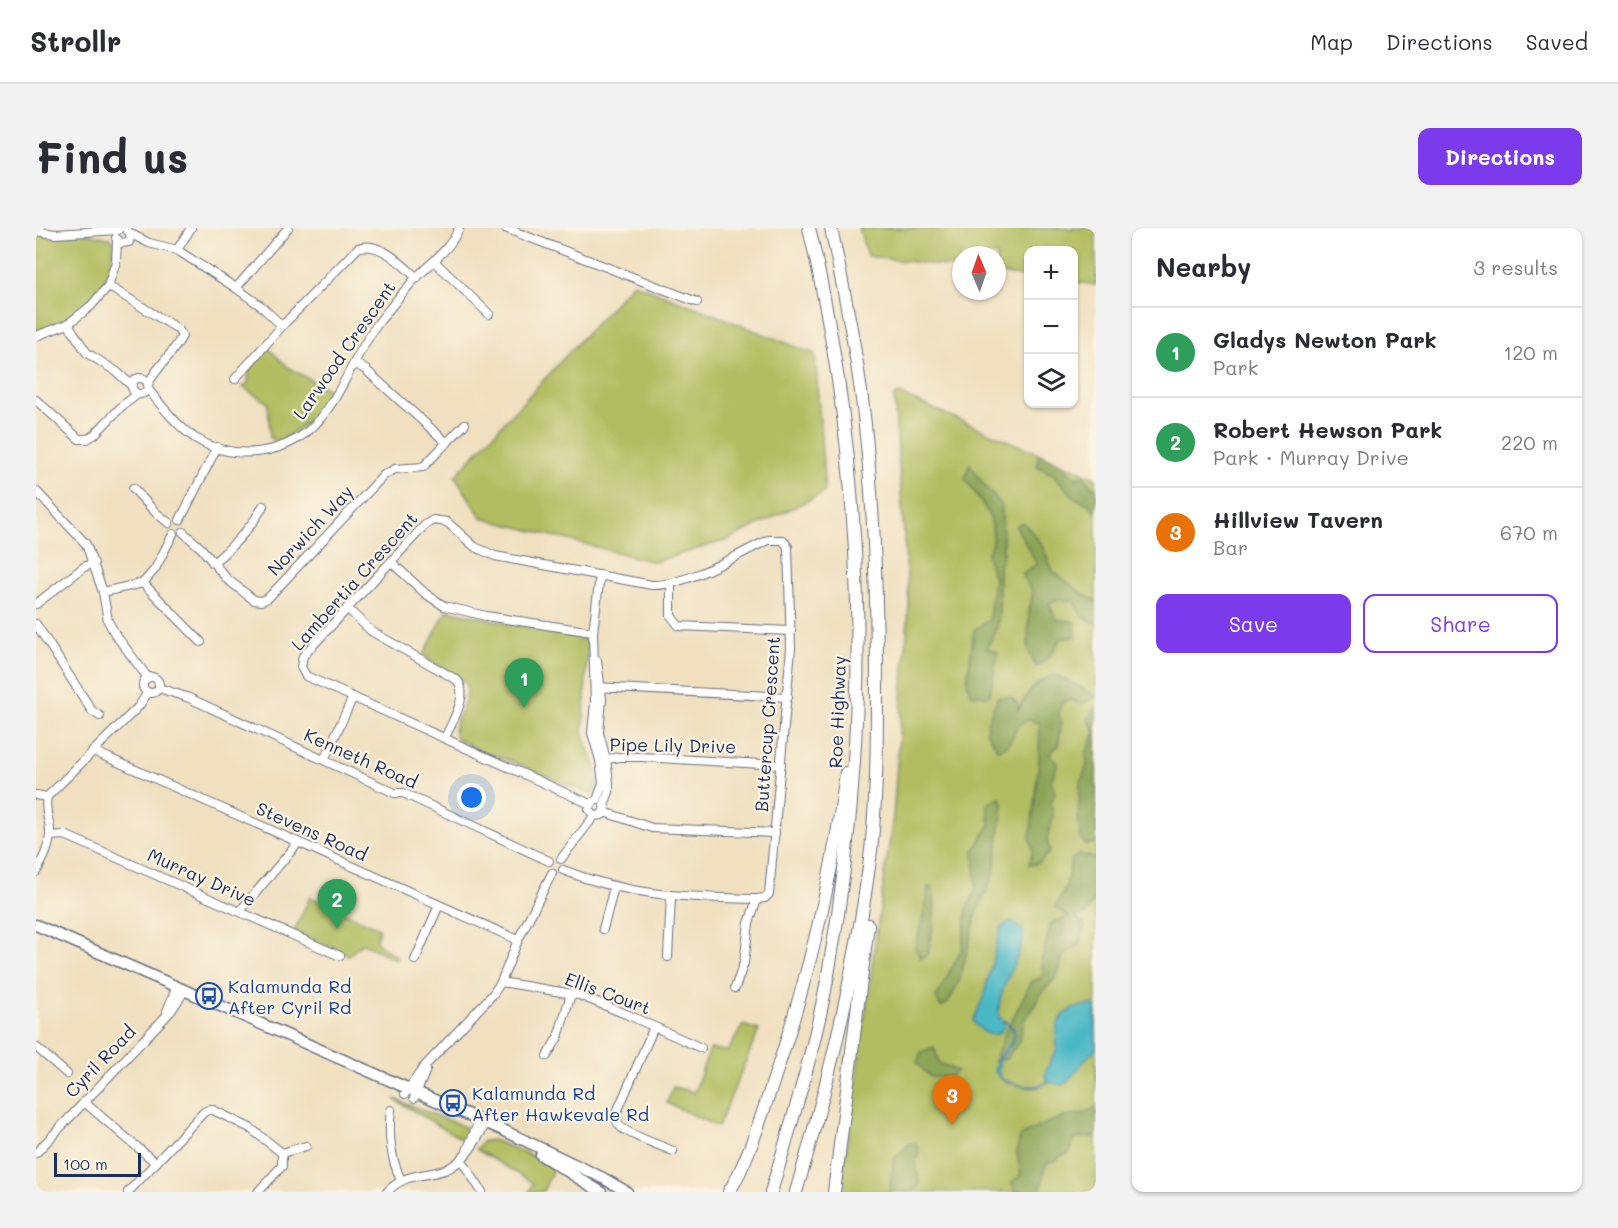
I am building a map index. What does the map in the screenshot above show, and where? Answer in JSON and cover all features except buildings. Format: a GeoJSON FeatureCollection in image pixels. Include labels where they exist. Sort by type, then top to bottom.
{"type":"FeatureCollection","features":[{"type":"Feature","properties":{"kind":"highway","name":"Roe Highway"},"geometry":{"type":"LineString","coordinates":[[771,1192],[798,1099],[829,970],[844,874],[853,782],[858,668],[854,542],[847,447],[821,278],[809,228]]}},
{"type":"Feature","properties":{"kind":"highway"},"geometry":{"type":"LineString","coordinates":[[831,228],[856,360],[867,445],[877,623],[876,786],[872,880],[864,966],[834,1192]]}},
{"type":"Feature","properties":{"kind":"highway"},"geometry":{"type":"LineString","coordinates":[[729,1192],[764,1110],[804,985],[836,839],[845,783],[852,706],[854,542]]}},
{"type":"Feature","properties":{"kind":"highway"},"geometry":{"type":"LineString","coordinates":[[796,1192],[824,1098],[847,997],[869,864],[876,786]]}},
{"type":"Feature","properties":{"kind":"main road"},"geometry":{"type":"LineString","coordinates":[[36,925],[481,1125],[543,1156],[601,1192]]}},
{"type":"Feature","properties":{"kind":"main road"},"geometry":{"type":"LineString","coordinates":[[36,932],[179,991]]}},
{"type":"Feature","properties":{"kind":"main road"},"geometry":{"type":"LineString","coordinates":[[481,1125],[534,1144],[627,1192]]}},
{"type":"Feature","properties":{"kind":"street"},"geometry":{"type":"LineString","coordinates":[[177,250],[191,228]]}},
{"type":"Feature","properties":{"kind":"street"},"geometry":{"type":"LineString","coordinates":[[236,288],[288,228]]}},
{"type":"Feature","properties":{"kind":"street","name":"Larwood Crescent"},"geometry":{"type":"LineString","coordinates":[[140,387],[194,437],[217,447],[240,452],[269,451],[280,448],[304,434],[326,410],[374,329],[417,278],[454,240],[459,228]]}},
{"type":"Feature","properties":{"kind":"street"},"geometry":{"type":"LineString","coordinates":[[505,228],[697,302]]}},
{"type":"Feature","properties":{"kind":"street"},"geometry":{"type":"LineString","coordinates":[[36,231],[55,234],[98,231],[124,234],[177,250],[261,306],[282,326]]}},
{"type":"Feature","properties":{"kind":"street"},"geometry":{"type":"LineString","coordinates":[[36,336],[68,324],[91,306],[108,286],[124,234]]}},
{"type":"Feature","properties":{"kind":"street"},"geometry":{"type":"LineString","coordinates":[[235,379],[282,326],[355,250],[362,246],[371,247],[396,258],[417,278]]}},
{"type":"Feature","properties":{"kind":"street"},"geometry":{"type":"LineString","coordinates":[[434,261],[489,314]]}},
{"type":"Feature","properties":{"kind":"street"},"geometry":{"type":"LineString","coordinates":[[36,400],[79,439],[87,439],[94,435],[122,406],[179,342],[182,336],[178,329],[108,286]]}},
{"type":"Feature","properties":{"kind":"street"},"geometry":{"type":"LineString","coordinates":[[68,324],[87,353],[140,387]]}},
{"type":"Feature","properties":{"kind":"street"},"geometry":{"type":"LineString","coordinates":[[354,363],[366,370],[447,443]]}},
{"type":"Feature","properties":{"kind":"street","name":"Norwich Way"},"geometry":{"type":"LineString","coordinates":[[183,532],[196,543],[227,579],[254,600],[261,601],[268,598],[384,475],[395,469],[423,467],[465,424]]}},
{"type":"Feature","properties":{"kind":"street"},"geometry":{"type":"LineString","coordinates":[[180,520],[217,447]]}},
{"type":"Feature","properties":{"kind":"street"},"geometry":{"type":"LineString","coordinates":[[133,488],[156,513],[170,523]]}},
{"type":"Feature","properties":{"kind":"street"},"geometry":{"type":"LineString","coordinates":[[36,491],[86,544],[103,592],[108,621],[148,678],[157,679],[159,688],[153,693],[148,692]]}},
{"type":"Feature","properties":{"kind":"street"},"geometry":{"type":"LineString","coordinates":[[213,563],[258,516],[263,506]]}},
{"type":"Feature","properties":{"kind":"street"},"geometry":{"type":"LineString","coordinates":[[175,519],[180,520],[184,525],[183,532],[180,535],[173,534],[169,530],[170,523],[175,519]]}},
{"type":"Feature","properties":{"kind":"street","name":"Lambertia Crescent"},"geometry":{"type":"LineString","coordinates":[[600,575],[495,556],[475,547],[447,522],[438,520],[429,522],[303,656],[301,667],[306,676],[599,805],[636,824],[652,828],[775,832]]}},
{"type":"Feature","properties":{"kind":"street"},"geometry":{"type":"LineString","coordinates":[[103,592],[143,583],[155,569],[173,534]]}},
{"type":"Feature","properties":{"kind":"street","name":"Buttercup Crescent"},"geometry":{"type":"LineString","coordinates":[[600,575],[652,585],[671,584],[693,576],[768,540],[783,540],[788,547],[791,648],[788,697],[770,891],[765,898],[757,900]]}},
{"type":"Feature","properties":{"kind":"street"},"geometry":{"type":"LineString","coordinates":[[36,604],[84,567],[94,562]]}},
{"type":"Feature","properties":{"kind":"street"},"geometry":{"type":"LineString","coordinates":[[391,562],[426,594],[444,606],[486,616],[593,632]]}},
{"type":"Feature","properties":{"kind":"street"},"geometry":{"type":"LineString","coordinates":[[561,859],[594,816],[589,811],[599,805],[603,783],[603,759],[592,733],[598,687],[593,632],[600,575]]}},
{"type":"Feature","properties":{"kind":"street"},"geometry":{"type":"LineString","coordinates":[[143,583],[201,642]]}},
{"type":"Feature","properties":{"kind":"street"},"geometry":{"type":"LineString","coordinates":[[671,584],[671,616],[679,626],[790,631]]}},
{"type":"Feature","properties":{"kind":"street"},"geometry":{"type":"LineString","coordinates":[[347,608],[371,631],[461,684],[463,693],[445,738]]}},
{"type":"Feature","properties":{"kind":"street"},"geometry":{"type":"LineString","coordinates":[[36,624],[92,711],[100,716]]}},
{"type":"Feature","properties":{"kind":"street"},"geometry":{"type":"LineString","coordinates":[[148,678],[144,684],[148,692]]}},
{"type":"Feature","properties":{"kind":"street"},"geometry":{"type":"LineString","coordinates":[[598,687],[788,697]]}},
{"type":"Feature","properties":{"kind":"street","name":"Kenneth Road"},"geometry":{"type":"LineString","coordinates":[[159,688],[189,698],[549,861]]}},
{"type":"Feature","properties":{"kind":"street"},"geometry":{"type":"LineString","coordinates":[[36,872],[45,854],[50,836],[45,812],[47,796],[139,706],[148,692]]}},
{"type":"Feature","properties":{"kind":"street"},"geometry":{"type":"LineString","coordinates":[[324,760],[352,697]]}},
{"type":"Feature","properties":{"kind":"street","name":"Stevens Road"},"geometry":{"type":"LineString","coordinates":[[93,751],[518,940]]}},
{"type":"Feature","properties":{"kind":"street","name":"Pipe Lily Drive"},"geometry":{"type":"LineString","coordinates":[[603,759],[641,757],[781,765]]}},
{"type":"Feature","properties":{"kind":"street"},"geometry":{"type":"LineString","coordinates":[[36,795],[47,796]]}},
{"type":"Feature","properties":{"kind":"street","name":"Murray Drive"},"geometry":{"type":"LineString","coordinates":[[50,836],[65,835],[340,956]]}},
{"type":"Feature","properties":{"kind":"street"},"geometry":{"type":"LineString","coordinates":[[240,911],[298,843]]}},
{"type":"Feature","properties":{"kind":"street"},"geometry":{"type":"LineString","coordinates":[[552,873],[548,868],[549,861],[554,858],[561,859]]}},
{"type":"Feature","properties":{"kind":"street"},"geometry":{"type":"LineString","coordinates":[[552,873],[562,870],[564,864],[561,859]]}},
{"type":"Feature","properties":{"kind":"street"},"geometry":{"type":"LineString","coordinates":[[562,870],[614,887],[671,897],[757,900],[749,923],[744,963],[735,988]]}},
{"type":"Feature","properties":{"kind":"street"},"geometry":{"type":"LineString","coordinates":[[411,1093],[423,1068],[429,1065],[493,994],[501,982],[518,940],[552,873]]}},
{"type":"Feature","properties":{"kind":"street"},"geometry":{"type":"LineString","coordinates":[[603,929],[614,887]]}},
{"type":"Feature","properties":{"kind":"street"},"geometry":{"type":"LineString","coordinates":[[668,957],[671,897]]}},
{"type":"Feature","properties":{"kind":"street"},"geometry":{"type":"LineString","coordinates":[[415,960],[439,905]]}},
{"type":"Feature","properties":{"kind":"street","name":"Ellis Court"},"geometry":{"type":"LineString","coordinates":[[501,982],[571,994],[701,1048]]}},
{"type":"Feature","properties":{"kind":"street","name":"Cyril Road"},"geometry":{"type":"LineString","coordinates":[[36,1153],[163,1019],[179,991]]}},
{"type":"Feature","properties":{"kind":"street"},"geometry":{"type":"LineString","coordinates":[[547,1056],[558,1037],[571,994]]}},
{"type":"Feature","properties":{"kind":"street"},"geometry":{"type":"LineString","coordinates":[[654,1027],[616,1118],[624,1130],[673,1151]]}},
{"type":"Feature","properties":{"kind":"street"},"geometry":{"type":"LineString","coordinates":[[36,1047],[67,1074]]}},
{"type":"Feature","properties":{"kind":"street"},"geometry":{"type":"LineString","coordinates":[[84,1102],[156,1163]]}},
{"type":"Feature","properties":{"kind":"street"},"geometry":{"type":"LineString","coordinates":[[128,1192],[204,1112],[211,1109],[250,1128],[282,1153]]}},
{"type":"Feature","properties":{"kind":"street"},"geometry":{"type":"LineString","coordinates":[[391,1110],[390,1141],[401,1180]]}},
{"type":"Feature","properties":{"kind":"street"},"geometry":{"type":"LineString","coordinates":[[387,1192],[401,1180],[441,1171],[464,1156],[474,1144],[481,1125]]}},
{"type":"Feature","properties":{"kind":"street"},"geometry":{"type":"LineString","coordinates":[[282,1153],[306,1146]]}},
{"type":"Feature","properties":{"kind":"street"},"geometry":{"type":"LineString","coordinates":[[258,1192],[282,1166],[282,1153]]}},
{"type":"Feature","properties":{"kind":"street"},"geometry":{"type":"LineString","coordinates":[[464,1156],[482,1192]]}},
{"type":"Feature","properties":{"kind":"green space"},"geometry":{"type":"Polygon","coordinates":[[[859,228],[1096,228],[1096,285],[1078,283],[1078,246],[1024,246],[1024,276],[1006,274],[1006,246],[952,246],[952,267],[867,256],[859,228]]]}},
{"type":"Feature","properties":{"kind":"green space"},"geometry":{"type":"Polygon","coordinates":[[[86,233],[110,238],[114,242],[107,277],[94,297],[77,314],[60,325],[36,333],[36,234],[86,233]]]}},
{"type":"Feature","properties":{"kind":"green space"},"geometry":{"type":"Polygon","coordinates":[[[633,283],[815,354],[825,492],[727,540],[654,562],[482,518],[455,476],[633,283]]]}},
{"type":"Feature","properties":{"kind":"green space"},"geometry":{"type":"Polygon","coordinates":[[[268,348],[289,368],[333,392],[307,422],[275,443],[273,438],[270,438],[268,403],[243,387],[248,383],[249,367],[268,348]]]}},
{"type":"Feature","properties":{"kind":"green space"},"geometry":{"type":"Polygon","coordinates":[[[899,394],[1096,478],[1096,1192],[840,1192],[893,817],[909,604],[894,396],[899,394]]]}},
{"type":"Feature","properties":{"kind":"green space"},"geometry":{"type":"Polygon","coordinates":[[[1038,454],[1063,464],[1073,476],[1084,476],[1096,489],[1096,512],[1089,504],[1075,498],[1053,474],[1037,466],[1038,454]]]}},
{"type":"Feature","properties":{"kind":"green space"},"geometry":{"type":"Polygon","coordinates":[[[970,464],[983,484],[1002,505],[1003,553],[999,567],[999,616],[996,630],[987,648],[998,652],[990,694],[985,696],[971,694],[967,682],[974,630],[989,620],[994,579],[987,554],[992,544],[993,534],[988,514],[965,479],[970,464]]]}},
{"type":"Feature","properties":{"kind":"green space"},"geometry":{"type":"Polygon","coordinates":[[[1023,522],[1041,543],[1053,571],[1096,601],[1096,623],[1082,617],[1074,601],[1059,600],[1049,603],[1056,619],[1075,622],[1076,637],[1061,638],[1050,656],[1036,667],[1028,649],[1029,610],[1033,593],[1022,574],[1037,564],[1016,526],[1023,522]]]}},
{"type":"Feature","properties":{"kind":"green space"},"geometry":{"type":"Polygon","coordinates":[[[447,610],[588,640],[583,733],[596,768],[598,781],[594,791],[584,792],[503,758],[480,751],[456,738],[455,725],[466,698],[466,683],[423,656],[447,610]]]}},
{"type":"Feature","properties":{"kind":"green space"},"geometry":{"type":"Polygon","coordinates":[[[1053,675],[1075,684],[1095,697],[1084,703],[1072,700],[1062,702],[1059,712],[1061,726],[1058,746],[1049,754],[1058,763],[1051,780],[1055,793],[1051,803],[1053,816],[1047,840],[1050,852],[1038,863],[1029,865],[1033,850],[1030,839],[1039,761],[1040,723],[1028,719],[1017,727],[1008,745],[998,750],[986,731],[998,697],[1011,697],[1018,704],[1018,710],[1032,689],[1053,675]]]}},
{"type":"Feature","properties":{"kind":"green space"},"geometry":{"type":"Polygon","coordinates":[[[1096,708],[1096,843],[1086,845],[1081,839],[1078,815],[1080,783],[1087,766],[1086,754],[1095,732],[1088,719],[1096,708]]]}},
{"type":"Feature","properties":{"kind":"green space"},"geometry":{"type":"Polygon","coordinates":[[[1000,797],[1003,804],[994,874],[978,909],[959,982],[948,1003],[941,1007],[936,998],[962,949],[967,909],[976,889],[974,851],[990,824],[987,805],[1000,797]]]}},
{"type":"Feature","properties":{"kind":"green space"},"geometry":{"type":"Polygon","coordinates":[[[1079,854],[1096,858],[1096,897],[1085,915],[1075,916],[1085,926],[1080,944],[1063,956],[1057,976],[1039,996],[1037,1004],[1025,1018],[1019,1041],[1006,1059],[994,1061],[1006,1031],[1032,981],[1043,977],[1042,959],[1051,923],[1069,917],[1055,907],[1066,888],[1071,860],[1079,854]]]}},
{"type":"Feature","properties":{"kind":"green space"},"geometry":{"type":"Polygon","coordinates":[[[928,887],[932,887],[934,895],[934,920],[928,954],[921,958],[915,948],[927,901],[928,887]]]}},
{"type":"Feature","properties":{"kind":"green space"},"geometry":{"type":"Polygon","coordinates":[[[310,897],[379,928],[376,942],[397,957],[395,960],[363,943],[349,955],[294,931],[310,897]]]}},
{"type":"Feature","properties":{"kind":"green space"},"geometry":{"type":"Polygon","coordinates":[[[743,1025],[759,1030],[718,1127],[667,1103],[673,1087],[694,1092],[710,1049],[728,1051],[743,1025]]]}},
{"type":"Feature","properties":{"kind":"green space"},"geometry":{"type":"Polygon","coordinates":[[[934,1047],[939,1063],[957,1071],[949,1077],[931,1077],[917,1063],[921,1052],[934,1047]]]}},
{"type":"Feature","properties":{"kind":"green space"},"geometry":{"type":"Polygon","coordinates":[[[395,1100],[463,1126],[467,1131],[465,1141],[395,1100]]]}},
{"type":"Feature","properties":{"kind":"green space"},"geometry":{"type":"Polygon","coordinates":[[[1096,1107],[1096,1136],[1075,1139],[1069,1154],[1061,1155],[1056,1161],[1049,1162],[1045,1166],[1040,1192],[1015,1192],[1012,1182],[1021,1175],[1017,1153],[1020,1136],[1042,1125],[1085,1113],[1096,1107]]]}},
{"type":"Feature","properties":{"kind":"green space"},"geometry":{"type":"Polygon","coordinates":[[[493,1140],[526,1153],[548,1165],[552,1171],[543,1192],[529,1192],[533,1183],[476,1149],[483,1141],[493,1140]]]}},
{"type":"Feature","properties":{"kind":"green space"},"geometry":{"type":"Polygon","coordinates":[[[916,1143],[919,1151],[916,1160],[919,1185],[912,1192],[889,1192],[894,1159],[909,1144],[916,1143]]]}},
{"type":"Feature","properties":{"kind":"water"},"geometry":{"type":"Polygon","coordinates":[[[1012,921],[1023,931],[1023,939],[1004,988],[999,1018],[1013,1027],[1015,1032],[1015,1037],[1013,1042],[1010,1047],[1000,1058],[998,1071],[1002,1079],[1019,1085],[1037,1086],[1048,1081],[1045,1077],[1057,1048],[1059,1021],[1072,1010],[1095,1005],[1096,1049],[1063,1085],[1049,1082],[1041,1086],[1030,1087],[1018,1085],[1003,1080],[996,1074],[995,1064],[1013,1041],[1014,1031],[1003,1021],[1004,1028],[1000,1032],[987,1034],[973,1021],[983,998],[1001,928],[1012,921]]]}},
{"type":"Feature","properties":{"kind":"place","name":"Gladys Newton Park"},"geometry":{"type":"Point","coordinates":[524,708]}},
{"type":"Feature","properties":{"kind":"place","name":"Robert Hewson Park"},"geometry":{"type":"Point","coordinates":[337,929]}},
{"type":"Feature","properties":{"kind":"place","name":"Kalamunda Rd After Cyril Rd"},"geometry":{"type":"Point","coordinates":[209,996]}},
{"type":"Feature","properties":{"kind":"place","name":"Kalamunda Rd After Hawkevale Rd"},"geometry":{"type":"Point","coordinates":[453,1103]}},
{"type":"Feature","properties":{"kind":"place","name":"Hillview Tavern"},"geometry":{"type":"Point","coordinates":[952,1125]}}]}
